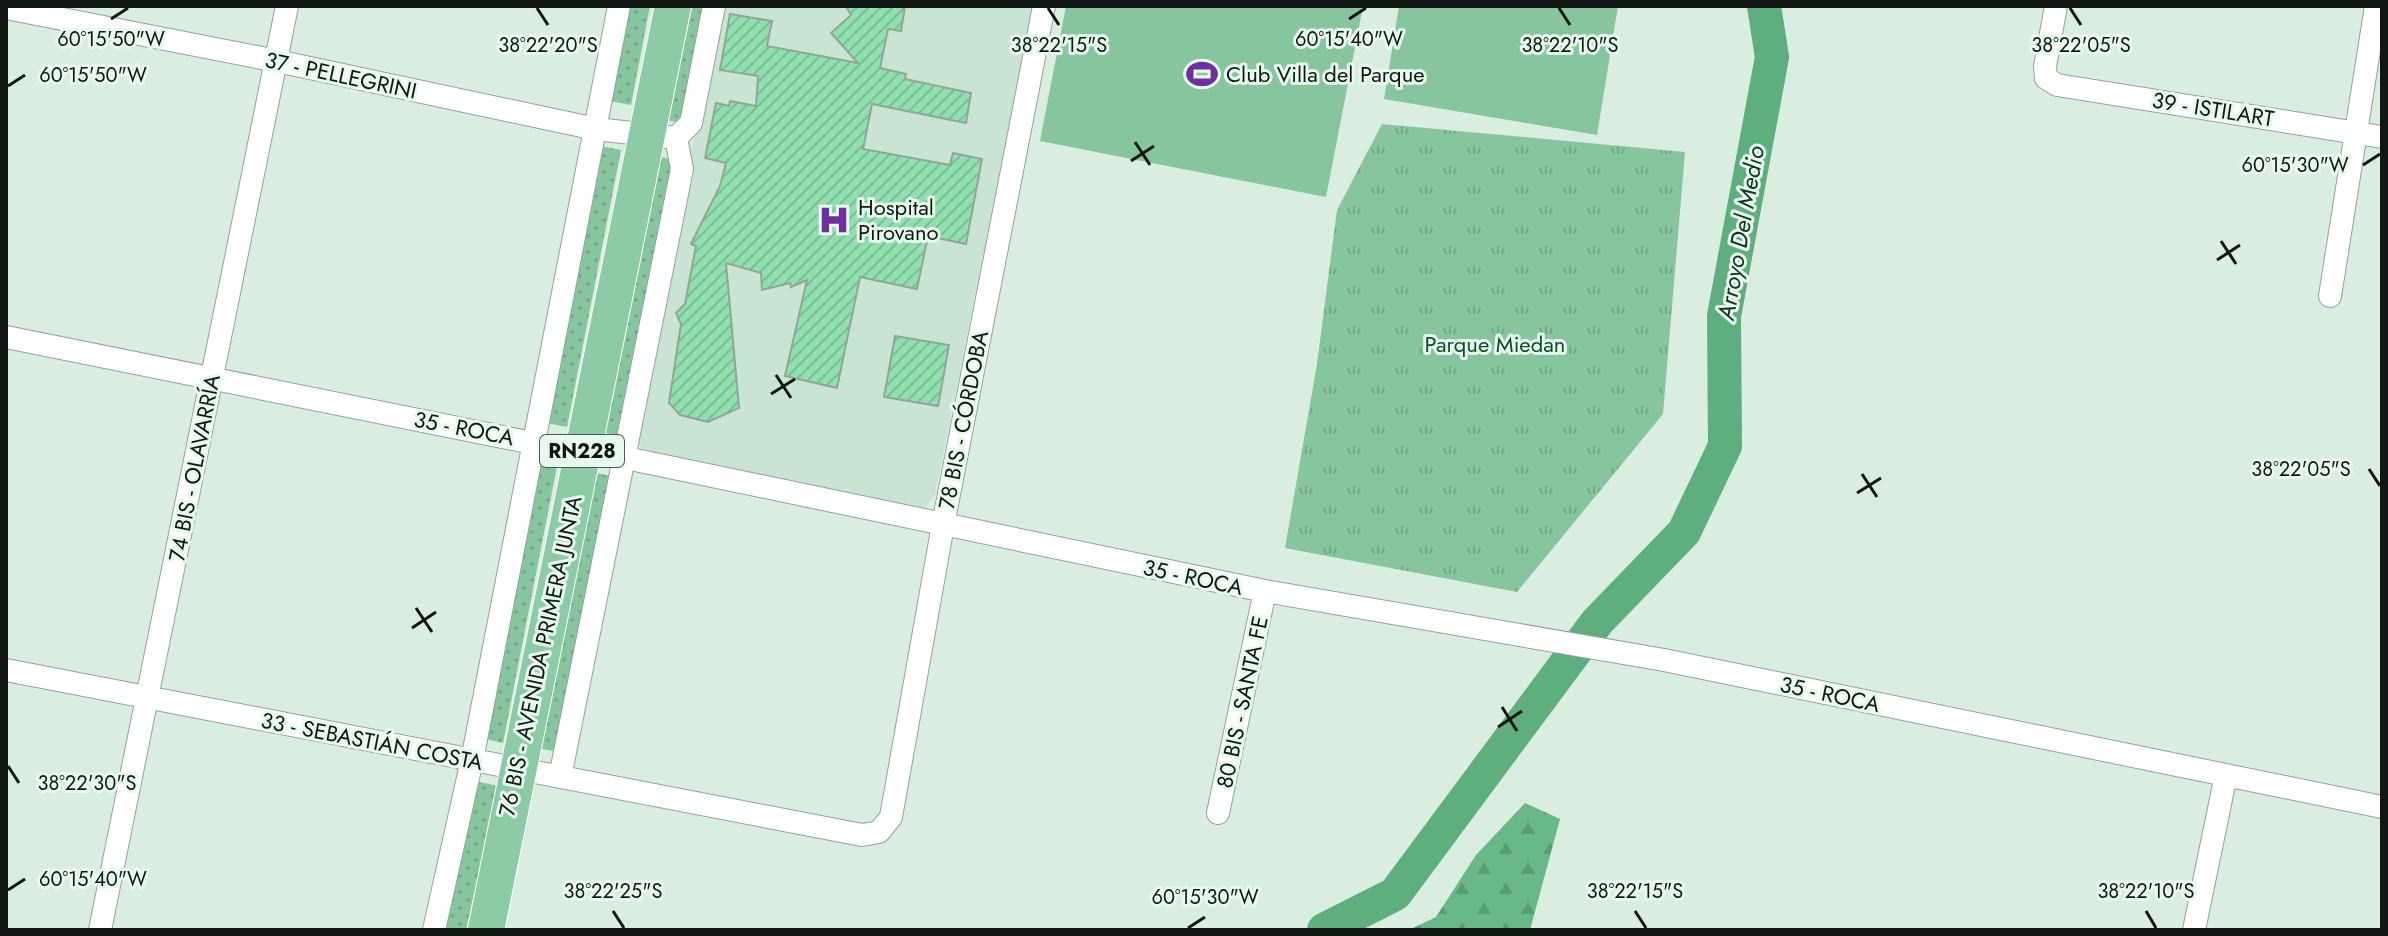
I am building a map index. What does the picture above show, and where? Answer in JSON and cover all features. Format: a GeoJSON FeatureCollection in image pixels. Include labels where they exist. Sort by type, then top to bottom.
{"type":"FeatureCollection","features":[{"type":"Feature","properties":{"kind":"highway","name":"76 BIS - AVENIDA PRIMERA JUNTA"},"geometry":{"type":"LineString","coordinates":[[486,930],[582,453],[663,136],[673,6]]}},
{"type":"Feature","properties":{"kind":"street","name":"74 BIS - OLAVARRÍA"},"geometry":{"type":"LineString","coordinates":[[100,930],[287,6]]}},
{"type":"Feature","properties":{"kind":"street","name":"76 BIS - AVENIDA PRIMERA JUNTA"},"geometry":{"type":"LineString","coordinates":[[434,930],[472,760],[619,6]]}},
{"type":"Feature","properties":{"kind":"street","name":"76 BIS - AVENIDA PRIMERA JUNTA"},"geometry":{"type":"LineString","coordinates":[[560,777],[621,457],[682,169],[663,136],[691,123],[714,6]]}},
{"type":"Feature","properties":{"kind":"street","name":"78 BIS - CÓRDOBA"},"geometry":{"type":"LineString","coordinates":[[879,832],[891,817],[943,525],[1044,6]]}},
{"type":"Feature","properties":{"kind":"street","name":"39 - ISTILART"},"geometry":{"type":"LineString","coordinates":[[2056,6],[2045,66],[2046,78],[2057,85],[2382,137]]}},
{"type":"Feature","properties":{"kind":"street"},"geometry":{"type":"LineString","coordinates":[[2330,296],[2376,6]]}},
{"type":"Feature","properties":{"kind":"street","name":"37 - PELLEGRINI"},"geometry":{"type":"LineString","coordinates":[[6,8],[277,61],[596,129],[663,136]]}},
{"type":"Feature","properties":{"kind":"street","name":"35 - ROCA"},"geometry":{"type":"LineString","coordinates":[[6,337],[582,453],[621,457],[1265,591],[1664,660],[2382,807]]}},
{"type":"Feature","properties":{"kind":"street","name":"80 BIS - SANTA FE"},"geometry":{"type":"LineString","coordinates":[[1218,813],[1265,591]]}},
{"type":"Feature","properties":{"kind":"street","name":"33 - SEBASTIÁN COSTA"},"geometry":{"type":"LineString","coordinates":[[6,670],[862,835],[879,832]]}},
{"type":"Feature","properties":{"kind":"street"},"geometry":{"type":"LineString","coordinates":[[2194,930],[2226,775]]}},
{"type":"Feature","properties":{"kind":"shaded area","name":"Hospital Pirovano"},"geometry":{"type":"Polygon","coordinates":[[[720,6],[1033,6],[935,495],[925,508],[911,512],[648,451],[637,444],[635,434],[720,6]]]}},
{"type":"Feature","properties":{"kind":"green space"},"geometry":{"type":"Polygon","coordinates":[[[628,6],[650,6],[631,105],[610,101],[628,6]]]}},
{"type":"Feature","properties":{"kind":"green space"},"geometry":{"type":"Polygon","coordinates":[[[685,6],[706,6],[684,124],[662,119],[685,6]]]}},
{"type":"Feature","properties":{"kind":"green space","name":"Club Villa del Parque"},"geometry":{"type":"Polygon","coordinates":[[[1066,6],[1363,6],[1326,197],[1040,141],[1066,6]]]}},
{"type":"Feature","properties":{"kind":"green space"},"geometry":{"type":"Polygon","coordinates":[[[1399,6],[1618,6],[1597,135],[1384,99],[1399,6]]]}},
{"type":"Feature","properties":{"kind":"green space","name":"Parque Miedan"},"geometry":{"type":"Polygon","coordinates":[[[1382,124],[1685,152],[1663,414],[1517,592],[1285,548],[1317,364],[1337,210],[1382,124]]]}},
{"type":"Feature","properties":{"kind":"green space"},"geometry":{"type":"Polygon","coordinates":[[[600,146],[621,150],[567,427],[546,423],[600,146]]]}},
{"type":"Feature","properties":{"kind":"green space"},"geometry":{"type":"Polygon","coordinates":[[[655,156],[676,160],[622,436],[601,432],[655,156]]]}},
{"type":"Feature","properties":{"kind":"green space"},"geometry":{"type":"Polygon","coordinates":[[[536,462],[557,466],[503,743],[482,738],[536,462]]]}},
{"type":"Feature","properties":{"kind":"green space"},"geometry":{"type":"Polygon","coordinates":[[[591,472],[612,476],[559,752],[537,748],[591,472]]]}},
{"type":"Feature","properties":{"kind":"green space"},"geometry":{"type":"Polygon","coordinates":[[[471,780],[498,786],[466,930],[440,930],[471,780]]]}},
{"type":"Feature","properties":{"kind":"green space"},"geometry":{"type":"Polygon","coordinates":[[[1525,803],[1560,819],[1530,930],[1409,930],[1436,917],[1476,855],[1525,803]]]}},
{"type":"Feature","properties":{"kind":"building"},"geometry":{"type":"Polygon","coordinates":[[[846,6],[905,6],[901,31],[888,29],[880,68],[906,74],[905,79],[971,93],[966,123],[872,104],[863,149],[950,165],[953,153],[982,159],[966,244],[928,236],[917,289],[860,277],[837,388],[785,376],[807,280],[791,287],[790,283],[762,290],[761,273],[726,263],[739,408],[708,422],[680,415],[669,403],[681,324],[676,313],[685,304],[696,246],[691,244],[720,186],[726,163],[705,158],[716,103],[729,106],[730,101],[756,106],[758,76],[720,70],[730,14],[772,21],[767,46],[858,63],[831,33],[851,15],[846,6]]]}},
{"type":"Feature","properties":{"kind":"building"},"geometry":{"type":"Polygon","coordinates":[[[895,336],[949,345],[938,406],[884,397],[895,336]]]}},
{"type":"Feature","properties":{"kind":"waterway","name":"Arroyo Del Medio"},"geometry":{"type":"LineString","coordinates":[[1324,930],[1395,894],[1597,622],[1684,532],[1725,446],[1724,316],[1772,57],[1764,6]]}},
{"type":"Feature","properties":{"kind":"place","name":"Club Villa del Parque"},"geometry":{"type":"Point","coordinates":[1202,74]}},
{"type":"Feature","properties":{"kind":"place","name":"Hospital Pirovano"},"geometry":{"type":"Point","coordinates":[834,220]}}]}
